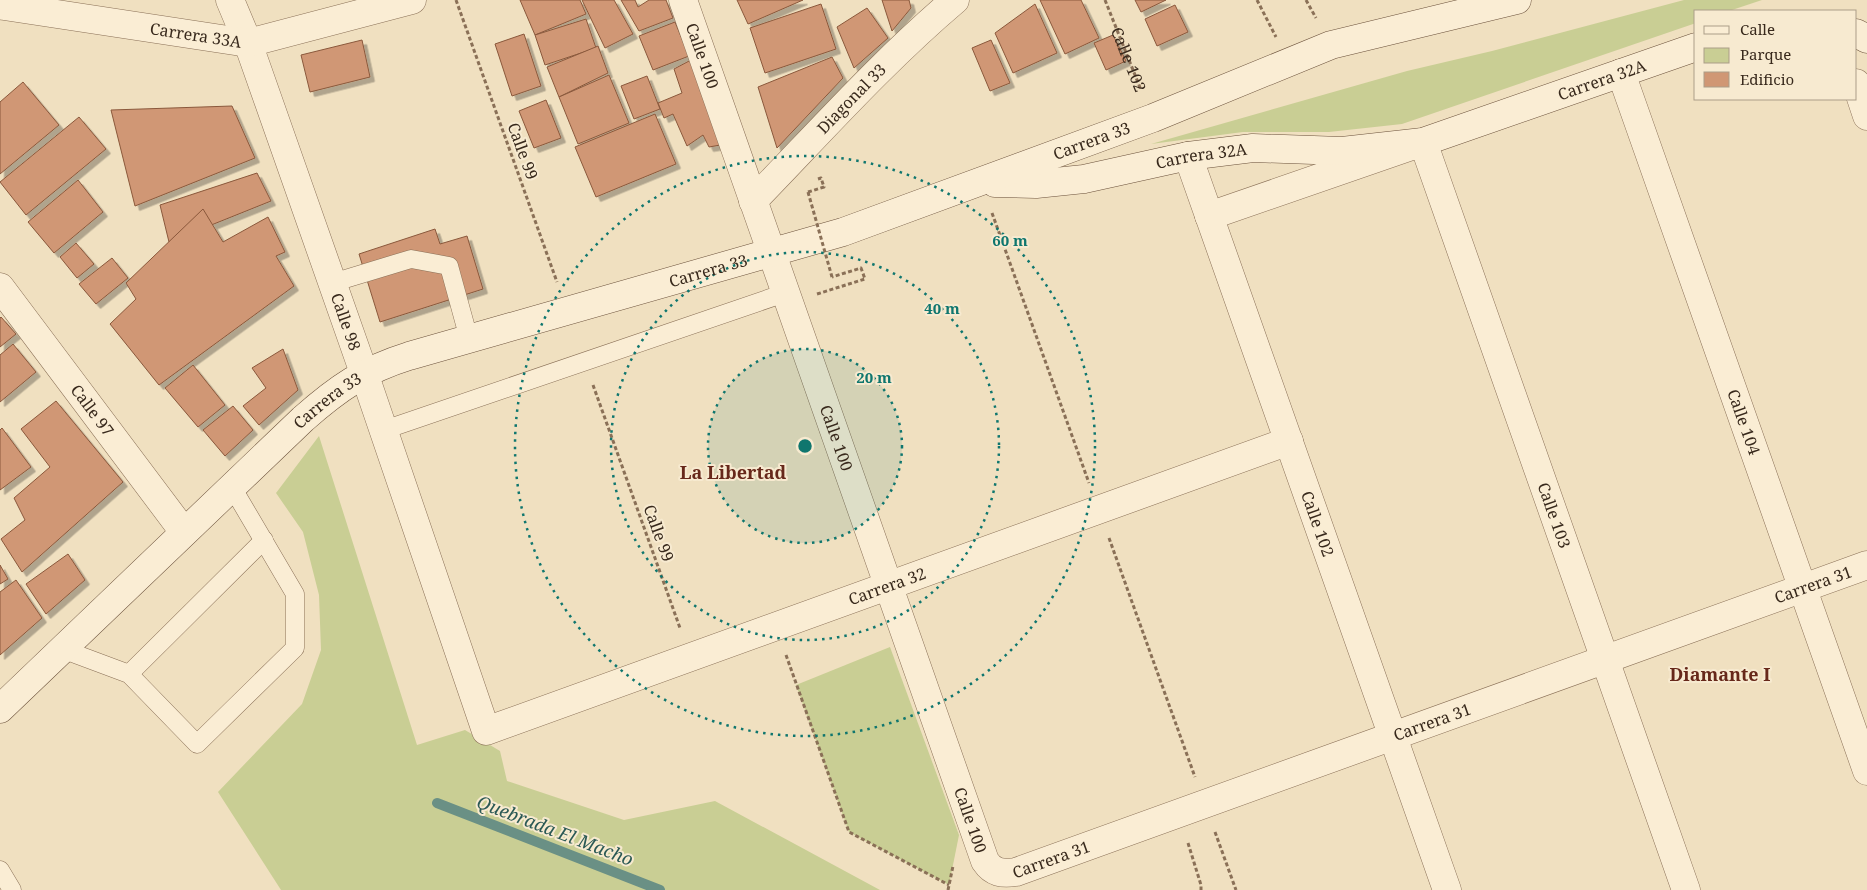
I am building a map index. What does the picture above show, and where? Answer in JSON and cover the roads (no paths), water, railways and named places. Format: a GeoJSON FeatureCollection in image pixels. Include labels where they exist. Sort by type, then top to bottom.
{"type":"FeatureCollection","features":[{"type":"Feature","properties":{"kind":"street","name":"Calle 98"},"geometry":{"type":"LineString","coordinates":[[230,0],[248,43],[384,430],[486,731]]}},
{"type":"Feature","properties":{"kind":"street","name":"Carrera 33A"},"geometry":{"type":"LineString","coordinates":[[4,5],[248,43],[412,0]]}},
{"type":"Feature","properties":{"kind":"street","name":"Calle 100"},"geometry":{"type":"LineString","coordinates":[[683,0],[985,861],[989,868],[996,872]]}},
{"type":"Feature","properties":{"kind":"street","name":"Diagonal 33"},"geometry":{"type":"LineString","coordinates":[[754,201],[860,91],[955,0]]}},
{"type":"Feature","properties":{"kind":"street","name":"Carrera 33"},"geometry":{"type":"LineString","coordinates":[[0,709],[329,396],[364,373],[388,362],[772,254],[872,223],[1153,118],[1331,45],[1518,0]]}},
{"type":"Feature","properties":{"kind":"street","name":"Carrera 32A"},"geometry":{"type":"LineString","coordinates":[[1210,216],[1694,48]]}},
{"type":"Feature","properties":{"kind":"street","name":"Calle 104"},"geometry":{"type":"LineString","coordinates":[[1621,73],[1867,771]]}},
{"type":"Feature","properties":{"kind":"street"},"geometry":{"type":"LineString","coordinates":[[1857,86],[1867,116]]}},
{"type":"Feature","properties":{"kind":"street","name":"Carrera 32A"},"geometry":{"type":"LineString","coordinates":[[980,182],[1036,184],[1084,179],[1188,156],[1253,148],[1360,150],[1424,142]]}},
{"type":"Feature","properties":{"kind":"street","name":"Calle 103"},"geometry":{"type":"LineString","coordinates":[[1424,142],[1686,890]]}},
{"type":"Feature","properties":{"kind":"street","name":"Calle 102"},"geometry":{"type":"LineString","coordinates":[[1188,156],[1447,890]]}},
{"type":"Feature","properties":{"kind":"street","name":"Calle 97"},"geometry":{"type":"LineString","coordinates":[[0,287],[184,532]]}},
{"type":"Feature","properties":{"kind":"street","name":"Carrera 32"},"geometry":{"type":"LineString","coordinates":[[486,731],[1288,440]]}},
{"type":"Feature","properties":{"kind":"street","name":"Carrera 31"},"geometry":{"type":"LineString","coordinates":[[996,872],[1004,874],[1016,872],[1867,565]]}},
{"type":"Feature","properties":{"kind":"lane"},"geometry":{"type":"LineString","coordinates":[[332,283],[411,259],[449,266],[469,339]]}},
{"type":"Feature","properties":{"kind":"lane"},"geometry":{"type":"LineString","coordinates":[[384,430],[785,293]]}},
{"type":"Feature","properties":{"kind":"lane"},"geometry":{"type":"LineString","coordinates":[[62,649],[129,674],[197,744],[295,648],[295,594],[232,487]]}},
{"type":"Feature","properties":{"kind":"lane"},"geometry":{"type":"LineString","coordinates":[[129,674],[264,540]]}},
{"type":"Feature","properties":{"kind":"lane"},"geometry":{"type":"LineString","coordinates":[[0,870],[12,890]]}},
{"type":"Feature","properties":{"kind":"waterway","name":"Quebrada El Macho"},"geometry":{"type":"LineString","coordinates":[[437,803],[660,890]]}},
{"type":"Feature","properties":{"kind":"district","name":"La Libertad"},"geometry":{"type":"Point","coordinates":[733,473]}},
{"type":"Feature","properties":{"kind":"district","name":"Diamante I"},"geometry":{"type":"Point","coordinates":[1720,675]}}]}
